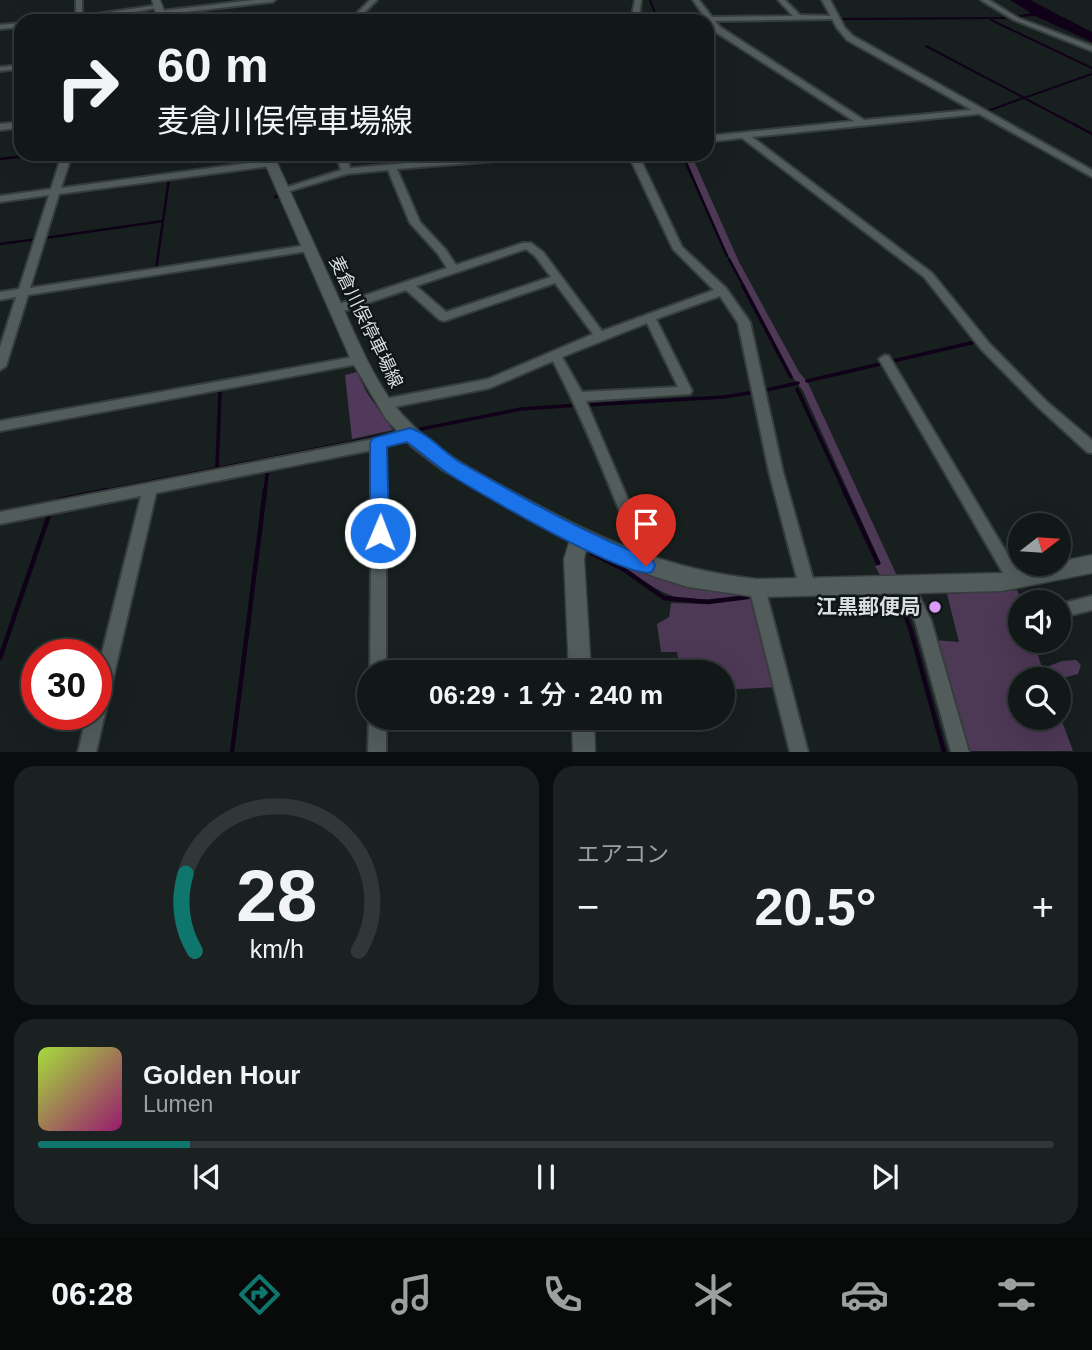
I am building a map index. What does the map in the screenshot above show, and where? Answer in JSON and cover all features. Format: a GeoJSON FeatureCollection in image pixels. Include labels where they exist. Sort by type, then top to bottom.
{"type":"FeatureCollection","features":[{"type":"Feature","properties":{"kind":"main road","name":"麦倉川俣停車場線"},"geometry":{"type":"LineString","coordinates":[[270,161],[359,360],[384,404],[410,434],[453,467],[580,538],[646,566],[699,582],[757,588],[1014,580],[1092,565]]}},
{"type":"Feature","properties":{"kind":"main road"},"geometry":{"type":"LineString","coordinates":[[579,660],[575,559],[580,538]]}},
{"type":"Feature","properties":{"kind":"main road"},"geometry":{"type":"LineString","coordinates":[[583,730],[584,751]]}},
{"type":"Feature","properties":{"kind":"street"},"geometry":{"type":"LineString","coordinates":[[127,14],[272,0]]}},
{"type":"Feature","properties":{"kind":"street"},"geometry":{"type":"LineString","coordinates":[[360,14],[374,0]]}},
{"type":"Feature","properties":{"kind":"street"},"geometry":{"type":"LineString","coordinates":[[781,0],[799,18]]}},
{"type":"Feature","properties":{"kind":"street"},"geometry":{"type":"LineString","coordinates":[[826,0],[832,8],[839,29],[850,38],[1092,174]]}},
{"type":"Feature","properties":{"kind":"street"},"geometry":{"type":"LineString","coordinates":[[984,0],[1016,19],[1092,49]]}},
{"type":"Feature","properties":{"kind":"street"},"geometry":{"type":"LineString","coordinates":[[714,20],[835,19]]}},
{"type":"Feature","properties":{"kind":"street"},"geometry":{"type":"LineString","coordinates":[[714,20],[835,19]]}},
{"type":"Feature","properties":{"kind":"street"},"geometry":{"type":"LineString","coordinates":[[714,26],[862,122]]}},
{"type":"Feature","properties":{"kind":"street"},"geometry":{"type":"LineString","coordinates":[[714,138],[978,111]]}},
{"type":"Feature","properties":{"kind":"street"},"geometry":{"type":"LineString","coordinates":[[744,135],[928,275],[985,346],[1042,404],[1092,448]]}},
{"type":"Feature","properties":{"kind":"street"},"geometry":{"type":"LineString","coordinates":[[0,366],[65,161]]}},
{"type":"Feature","properties":{"kind":"street"},"geometry":{"type":"LineString","coordinates":[[0,199],[256,161]]}},
{"type":"Feature","properties":{"kind":"street"},"geometry":{"type":"LineString","coordinates":[[343,161],[346,172]]}},
{"type":"Feature","properties":{"kind":"street"},"geometry":{"type":"LineString","coordinates":[[283,190],[346,172],[456,161]]}},
{"type":"Feature","properties":{"kind":"street"},"geometry":{"type":"LineString","coordinates":[[636,161],[678,249],[722,291],[747,330],[776,472],[807,586]]}},
{"type":"Feature","properties":{"kind":"street"},"geometry":{"type":"LineString","coordinates":[[392,168],[415,223],[442,252],[453,269]]}},
{"type":"Feature","properties":{"kind":"street"},"geometry":{"type":"LineString","coordinates":[[337,309],[527,245],[539,254],[600,336]]}},
{"type":"Feature","properties":{"kind":"street"},"geometry":{"type":"LineString","coordinates":[[0,296],[309,248]]}},
{"type":"Feature","properties":{"kind":"street"},"geometry":{"type":"LineString","coordinates":[[408,285],[444,317],[557,279]]}},
{"type":"Feature","properties":{"kind":"street"},"geometry":{"type":"LineString","coordinates":[[384,404],[490,383],[600,336],[722,291]]}},
{"type":"Feature","properties":{"kind":"street"},"geometry":{"type":"LineString","coordinates":[[579,397],[686,391],[650,318]]}},
{"type":"Feature","properties":{"kind":"street"},"geometry":{"type":"LineString","coordinates":[[556,356],[579,397],[637,537],[646,566]]}},
{"type":"Feature","properties":{"kind":"street"},"geometry":{"type":"LineString","coordinates":[[885,359],[1014,580]]}},
{"type":"Feature","properties":{"kind":"street"},"geometry":{"type":"LineString","coordinates":[[0,426],[359,360]]}},
{"type":"Feature","properties":{"kind":"street"},"geometry":{"type":"LineString","coordinates":[[0,518],[379,443],[410,434]]}},
{"type":"Feature","properties":{"kind":"street"},"geometry":{"type":"LineString","coordinates":[[378,660],[379,443]]}},
{"type":"Feature","properties":{"kind":"street"},"geometry":{"type":"LineString","coordinates":[[112,647],[150,489]]}},
{"type":"Feature","properties":{"kind":"street"},"geometry":{"type":"LineString","coordinates":[[906,585],[923,620],[960,751]]}},
{"type":"Feature","properties":{"kind":"street"},"geometry":{"type":"LineString","coordinates":[[757,588],[799,751]]}},
{"type":"Feature","properties":{"kind":"street"},"geometry":{"type":"LineString","coordinates":[[1071,608],[1092,603]]}},
{"type":"Feature","properties":{"kind":"street"},"geometry":{"type":"LineString","coordinates":[[87,751],[92,730]]}},
{"type":"Feature","properties":{"kind":"street"},"geometry":{"type":"LineString","coordinates":[[377,730],[377,751]]}},
{"type":"Feature","properties":{"kind":"shaded area"},"geometry":{"type":"Polygon","coordinates":[[[1010,0],[1030,0],[1092,32],[1092,42],[1035,16],[1016,16],[1031,13],[1010,0]]]}},
{"type":"Feature","properties":{"kind":"shaded area"},"geometry":{"type":"Polygon","coordinates":[[[687,161],[694,161],[739,262],[799,372],[808,383],[897,576],[881,577],[875,566],[881,564],[803,391],[792,376],[718,236],[687,161]]]}},
{"type":"Feature","properties":{"kind":"shaded area"},"geometry":{"type":"Polygon","coordinates":[[[357,372],[367,393],[393,430],[352,439],[345,375],[357,372]]]}},
{"type":"Feature","properties":{"kind":"shaded area"},"geometry":{"type":"Polygon","coordinates":[[[621,564],[695,589],[753,596],[777,687],[735,689],[735,660],[679,660],[677,652],[661,652],[657,624],[669,617],[671,603],[706,604],[749,596],[680,598],[655,588],[621,564]]]}},
{"type":"Feature","properties":{"kind":"shaded area"},"geometry":{"type":"Polygon","coordinates":[[[1008,591],[1008,653],[1037,653],[1042,667],[1008,667],[1008,730],[1065,730],[1073,751],[966,751],[934,640],[959,642],[947,594],[1008,591]]]}},
{"type":"Feature","properties":{"kind":"shaded area"},"geometry":{"type":"Polygon","coordinates":[[[1076,660],[1081,665],[1078,674],[1071,676],[1071,667],[1049,667],[1062,661],[1076,660]]]}},
{"type":"Feature","properties":{"kind":"waterway"},"geometry":{"type":"LineString","coordinates":[[650,0],[655,14]]}},
{"type":"Feature","properties":{"kind":"waterway"},"geometry":{"type":"LineString","coordinates":[[841,19],[1005,18]]}},
{"type":"Feature","properties":{"kind":"waterway"},"geometry":{"type":"LineString","coordinates":[[770,20],[830,19]]}},
{"type":"Feature","properties":{"kind":"waterway"},"geometry":{"type":"LineString","coordinates":[[991,20],[1092,68]]}},
{"type":"Feature","properties":{"kind":"waterway"},"geometry":{"type":"LineString","coordinates":[[926,46],[1024,98]]}},
{"type":"Feature","properties":{"kind":"waterway"},"geometry":{"type":"LineString","coordinates":[[1024,98],[1092,74]]}},
{"type":"Feature","properties":{"kind":"waterway"},"geometry":{"type":"LineString","coordinates":[[987,111],[1024,98]]}},
{"type":"Feature","properties":{"kind":"waterway"},"geometry":{"type":"LineString","coordinates":[[1024,98],[1079,127]]}},
{"type":"Feature","properties":{"kind":"waterway"},"geometry":{"type":"LineString","coordinates":[[1075,125],[1092,134]]}},
{"type":"Feature","properties":{"kind":"waterway"},"geometry":{"type":"LineString","coordinates":[[0,159],[14,157]]}},
{"type":"Feature","properties":{"kind":"waterway"},"geometry":{"type":"LineString","coordinates":[[685,161],[727,256]]}},
{"type":"Feature","properties":{"kind":"waterway"},"geometry":{"type":"LineString","coordinates":[[163,221],[169,179]]}},
{"type":"Feature","properties":{"kind":"waterway"},"geometry":{"type":"LineString","coordinates":[[45,238],[163,221]]}},
{"type":"Feature","properties":{"kind":"waterway"},"geometry":{"type":"LineString","coordinates":[[156,270],[163,221]]}},
{"type":"Feature","properties":{"kind":"waterway"},"geometry":{"type":"LineString","coordinates":[[0,244],[37,239]]}},
{"type":"Feature","properties":{"kind":"waterway"},"geometry":{"type":"LineString","coordinates":[[729,259],[744,287]]}},
{"type":"Feature","properties":{"kind":"waterway"},"geometry":{"type":"LineString","coordinates":[[743,286],[791,377]]}},
{"type":"Feature","properties":{"kind":"waterway"},"geometry":{"type":"LineString","coordinates":[[807,381],[975,342]]}},
{"type":"Feature","properties":{"kind":"waterway"},"geometry":{"type":"LineString","coordinates":[[762,391],[798,383]]}},
{"type":"Feature","properties":{"kind":"waterway"},"geometry":{"type":"LineString","coordinates":[[797,389],[845,492]]}},
{"type":"Feature","properties":{"kind":"waterway"},"geometry":{"type":"LineString","coordinates":[[217,468],[220,391]]}},
{"type":"Feature","properties":{"kind":"waterway"},"geometry":{"type":"LineString","coordinates":[[586,405],[724,397],[755,392]]}},
{"type":"Feature","properties":{"kind":"waterway"},"geometry":{"type":"LineString","coordinates":[[416,430],[521,409],[578,405]]}},
{"type":"Feature","properties":{"kind":"waterway"},"geometry":{"type":"LineString","coordinates":[[99,492],[393,434]]}},
{"type":"Feature","properties":{"kind":"waterway"},"geometry":{"type":"LineString","coordinates":[[265,492],[268,467]]}},
{"type":"Feature","properties":{"kind":"waterway"},"geometry":{"type":"LineString","coordinates":[[58,500],[108,490]]}},
{"type":"Feature","properties":{"kind":"waterway"},"geometry":{"type":"LineString","coordinates":[[232,752],[265,490]]}},
{"type":"Feature","properties":{"kind":"waterway"},"geometry":{"type":"LineString","coordinates":[[844,490],[878,563]]}},
{"type":"Feature","properties":{"kind":"waterway"},"geometry":{"type":"LineString","coordinates":[[0,658],[49,515]]}},
{"type":"Feature","properties":{"kind":"waterway"},"geometry":{"type":"LineString","coordinates":[[591,553],[623,569],[664,598],[708,602],[748,597]]}},
{"type":"Feature","properties":{"kind":"waterway"},"geometry":{"type":"LineString","coordinates":[[898,595],[911,631],[944,752]]}},
{"type":"Feature","properties":{"kind":"place","name":"江黒郵便局"},"geometry":{"type":"Point","coordinates":[935,607]}},
{"type":"Feature","properties":{"kind":"route"},"geometry":{"type":"LineString","coordinates":[[380,533],[379,443],[410,434],[435,456],[565,530],[622,558],[646,566]]}}]}
